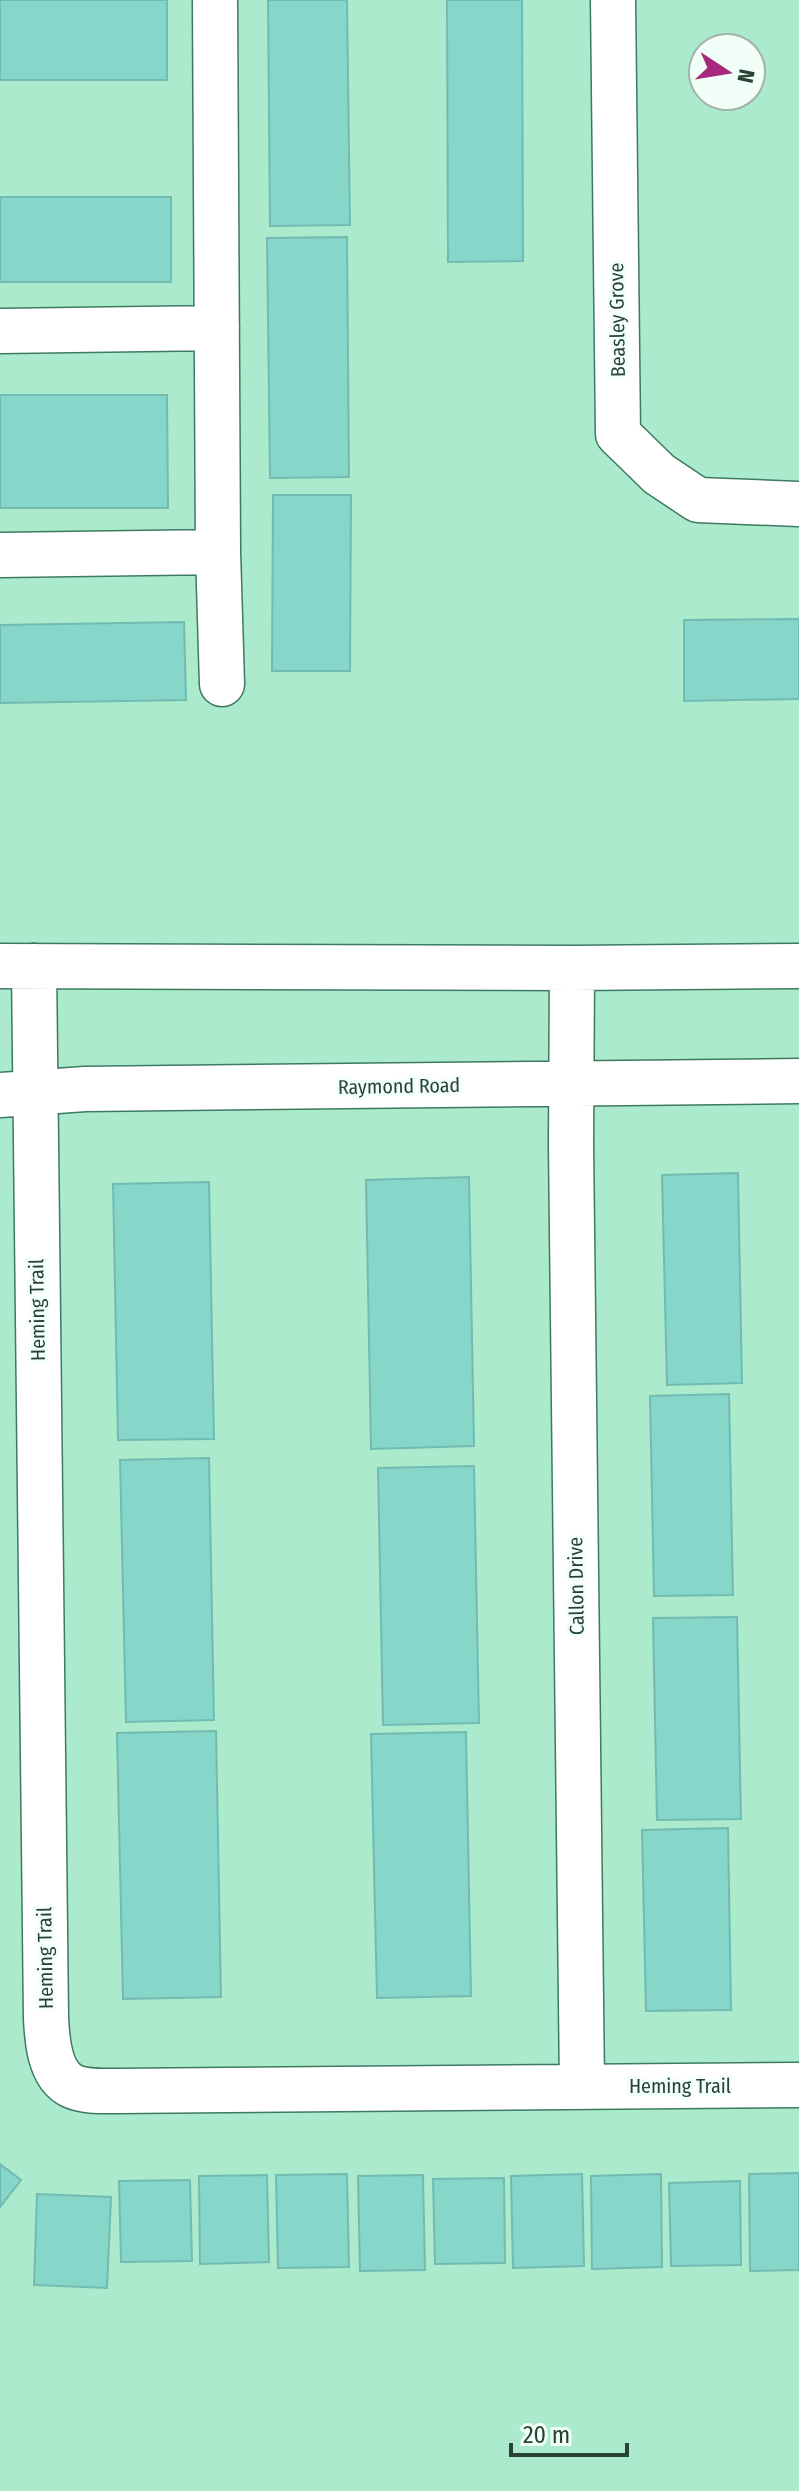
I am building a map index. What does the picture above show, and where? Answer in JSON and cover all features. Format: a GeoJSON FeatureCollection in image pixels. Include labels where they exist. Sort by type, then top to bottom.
{"type":"FeatureCollection","features":[{"type":"Feature","properties":{"kind":"street"},"geometry":{"type":"LineString","coordinates":[[215,0],[218,552],[222,684]]}},
{"type":"Feature","properties":{"kind":"street","name":"Beasley Grove"},"geometry":{"type":"LineString","coordinates":[[613,0],[618,434],[659,474],[698,500],[799,504]]}},
{"type":"Feature","properties":{"kind":"street"},"geometry":{"type":"LineString","coordinates":[[0,331],[217,328]]}},
{"type":"Feature","properties":{"kind":"street"},"geometry":{"type":"LineString","coordinates":[[0,555],[218,552]]}},
{"type":"Feature","properties":{"kind":"street"},"geometry":{"type":"LineString","coordinates":[[18,1095],[17,966],[799,966]]}},
{"type":"Feature","properties":{"kind":"street","name":"Callon Drive"},"geometry":{"type":"LineString","coordinates":[[572,968],[582,2087]]}},
{"type":"Feature","properties":{"kind":"street","name":"Raymond Road"},"geometry":{"type":"LineString","coordinates":[[18,1095],[85,1089],[799,1081]]}},
{"type":"Feature","properties":{"kind":"street","name":"Heming Trail"},"geometry":{"type":"LineString","coordinates":[[18,1095],[47,2043],[60,2075],[71,2086],[94,2090],[799,2085]]}},
{"type":"Feature","properties":{"kind":"building"},"geometry":{"type":"Polygon","coordinates":[[[0,0],[167,0],[167,80],[0,80],[0,0]]]}},
{"type":"Feature","properties":{"kind":"building"},"geometry":{"type":"Polygon","coordinates":[[[268,0],[347,0],[350,225],[270,226],[268,0]]]}},
{"type":"Feature","properties":{"kind":"building"},"geometry":{"type":"Polygon","coordinates":[[[447,0],[522,0],[523,261],[448,262],[447,0]]]}},
{"type":"Feature","properties":{"kind":"building"},"geometry":{"type":"Polygon","coordinates":[[[0,197],[171,197],[171,282],[0,282],[0,197]]]}},
{"type":"Feature","properties":{"kind":"building"},"geometry":{"type":"Polygon","coordinates":[[[347,237],[349,477],[270,478],[267,238],[347,237]]]}},
{"type":"Feature","properties":{"kind":"building"},"geometry":{"type":"Polygon","coordinates":[[[0,395],[167,395],[168,508],[0,508],[0,395]]]}},
{"type":"Feature","properties":{"kind":"building"},"geometry":{"type":"Polygon","coordinates":[[[273,495],[351,495],[350,671],[272,671],[273,495]]]}},
{"type":"Feature","properties":{"kind":"building"},"geometry":{"type":"Polygon","coordinates":[[[799,619],[799,699],[684,701],[684,620],[799,619]]]}},
{"type":"Feature","properties":{"kind":"building"},"geometry":{"type":"Polygon","coordinates":[[[184,622],[186,700],[0,703],[0,625],[184,622]]]}},
{"type":"Feature","properties":{"kind":"building"},"geometry":{"type":"Polygon","coordinates":[[[738,1173],[742,1383],[667,1385],[662,1175],[738,1173]]]}},
{"type":"Feature","properties":{"kind":"building"},"geometry":{"type":"Polygon","coordinates":[[[469,1177],[474,1446],[371,1449],[366,1180],[469,1177]]]}},
{"type":"Feature","properties":{"kind":"building"},"geometry":{"type":"Polygon","coordinates":[[[209,1182],[214,1439],[118,1440],[113,1184],[209,1182]]]}},
{"type":"Feature","properties":{"kind":"building"},"geometry":{"type":"Polygon","coordinates":[[[729,1394],[733,1595],[654,1596],[650,1396],[729,1394]]]}},
{"type":"Feature","properties":{"kind":"building"},"geometry":{"type":"Polygon","coordinates":[[[209,1458],[214,1720],[126,1722],[120,1460],[209,1458]]]}},
{"type":"Feature","properties":{"kind":"building"},"geometry":{"type":"Polygon","coordinates":[[[474,1466],[479,1723],[383,1725],[378,1468],[474,1466]]]}},
{"type":"Feature","properties":{"kind":"building"},"geometry":{"type":"Polygon","coordinates":[[[737,1617],[741,1819],[657,1820],[653,1618],[737,1617]]]}},
{"type":"Feature","properties":{"kind":"building"},"geometry":{"type":"Polygon","coordinates":[[[216,1731],[221,1997],[123,1999],[117,1733],[216,1731]]]}},
{"type":"Feature","properties":{"kind":"building"},"geometry":{"type":"Polygon","coordinates":[[[466,1732],[471,1996],[377,1998],[371,1734],[466,1732]]]}},
{"type":"Feature","properties":{"kind":"building"},"geometry":{"type":"Polygon","coordinates":[[[728,1828],[731,2010],[646,2011],[642,1830],[728,1828]]]}},
{"type":"Feature","properties":{"kind":"building"},"geometry":{"type":"Polygon","coordinates":[[[0,2164],[21,2180],[0,2207],[0,2164]]]}},
{"type":"Feature","properties":{"kind":"building"},"geometry":{"type":"Polygon","coordinates":[[[799,2173],[799,2270],[750,2271],[749,2174],[799,2173]]]}},
{"type":"Feature","properties":{"kind":"building"},"geometry":{"type":"Polygon","coordinates":[[[347,2174],[349,2267],[278,2268],[276,2175],[347,2174]]]}},
{"type":"Feature","properties":{"kind":"building"},"geometry":{"type":"Polygon","coordinates":[[[582,2174],[584,2266],[513,2268],[511,2176],[582,2174]]]}},
{"type":"Feature","properties":{"kind":"building"},"geometry":{"type":"Polygon","coordinates":[[[661,2174],[662,2267],[592,2269],[591,2176],[661,2174]]]}},
{"type":"Feature","properties":{"kind":"building"},"geometry":{"type":"Polygon","coordinates":[[[267,2175],[269,2262],[200,2264],[199,2176],[267,2175]]]}},
{"type":"Feature","properties":{"kind":"building"},"geometry":{"type":"Polygon","coordinates":[[[423,2175],[425,2270],[360,2271],[358,2176],[423,2175]]]}},
{"type":"Feature","properties":{"kind":"building"},"geometry":{"type":"Polygon","coordinates":[[[504,2178],[505,2263],[435,2264],[433,2179],[504,2178]]]}},
{"type":"Feature","properties":{"kind":"building"},"geometry":{"type":"Polygon","coordinates":[[[190,2180],[192,2261],[121,2262],[119,2181],[190,2180]]]}},
{"type":"Feature","properties":{"kind":"building"},"geometry":{"type":"Polygon","coordinates":[[[740,2181],[741,2265],[671,2266],[669,2183],[740,2181]]]}},
{"type":"Feature","properties":{"kind":"building"},"geometry":{"type":"Polygon","coordinates":[[[37,2194],[111,2197],[107,2288],[34,2285],[37,2194]]]}}]}
